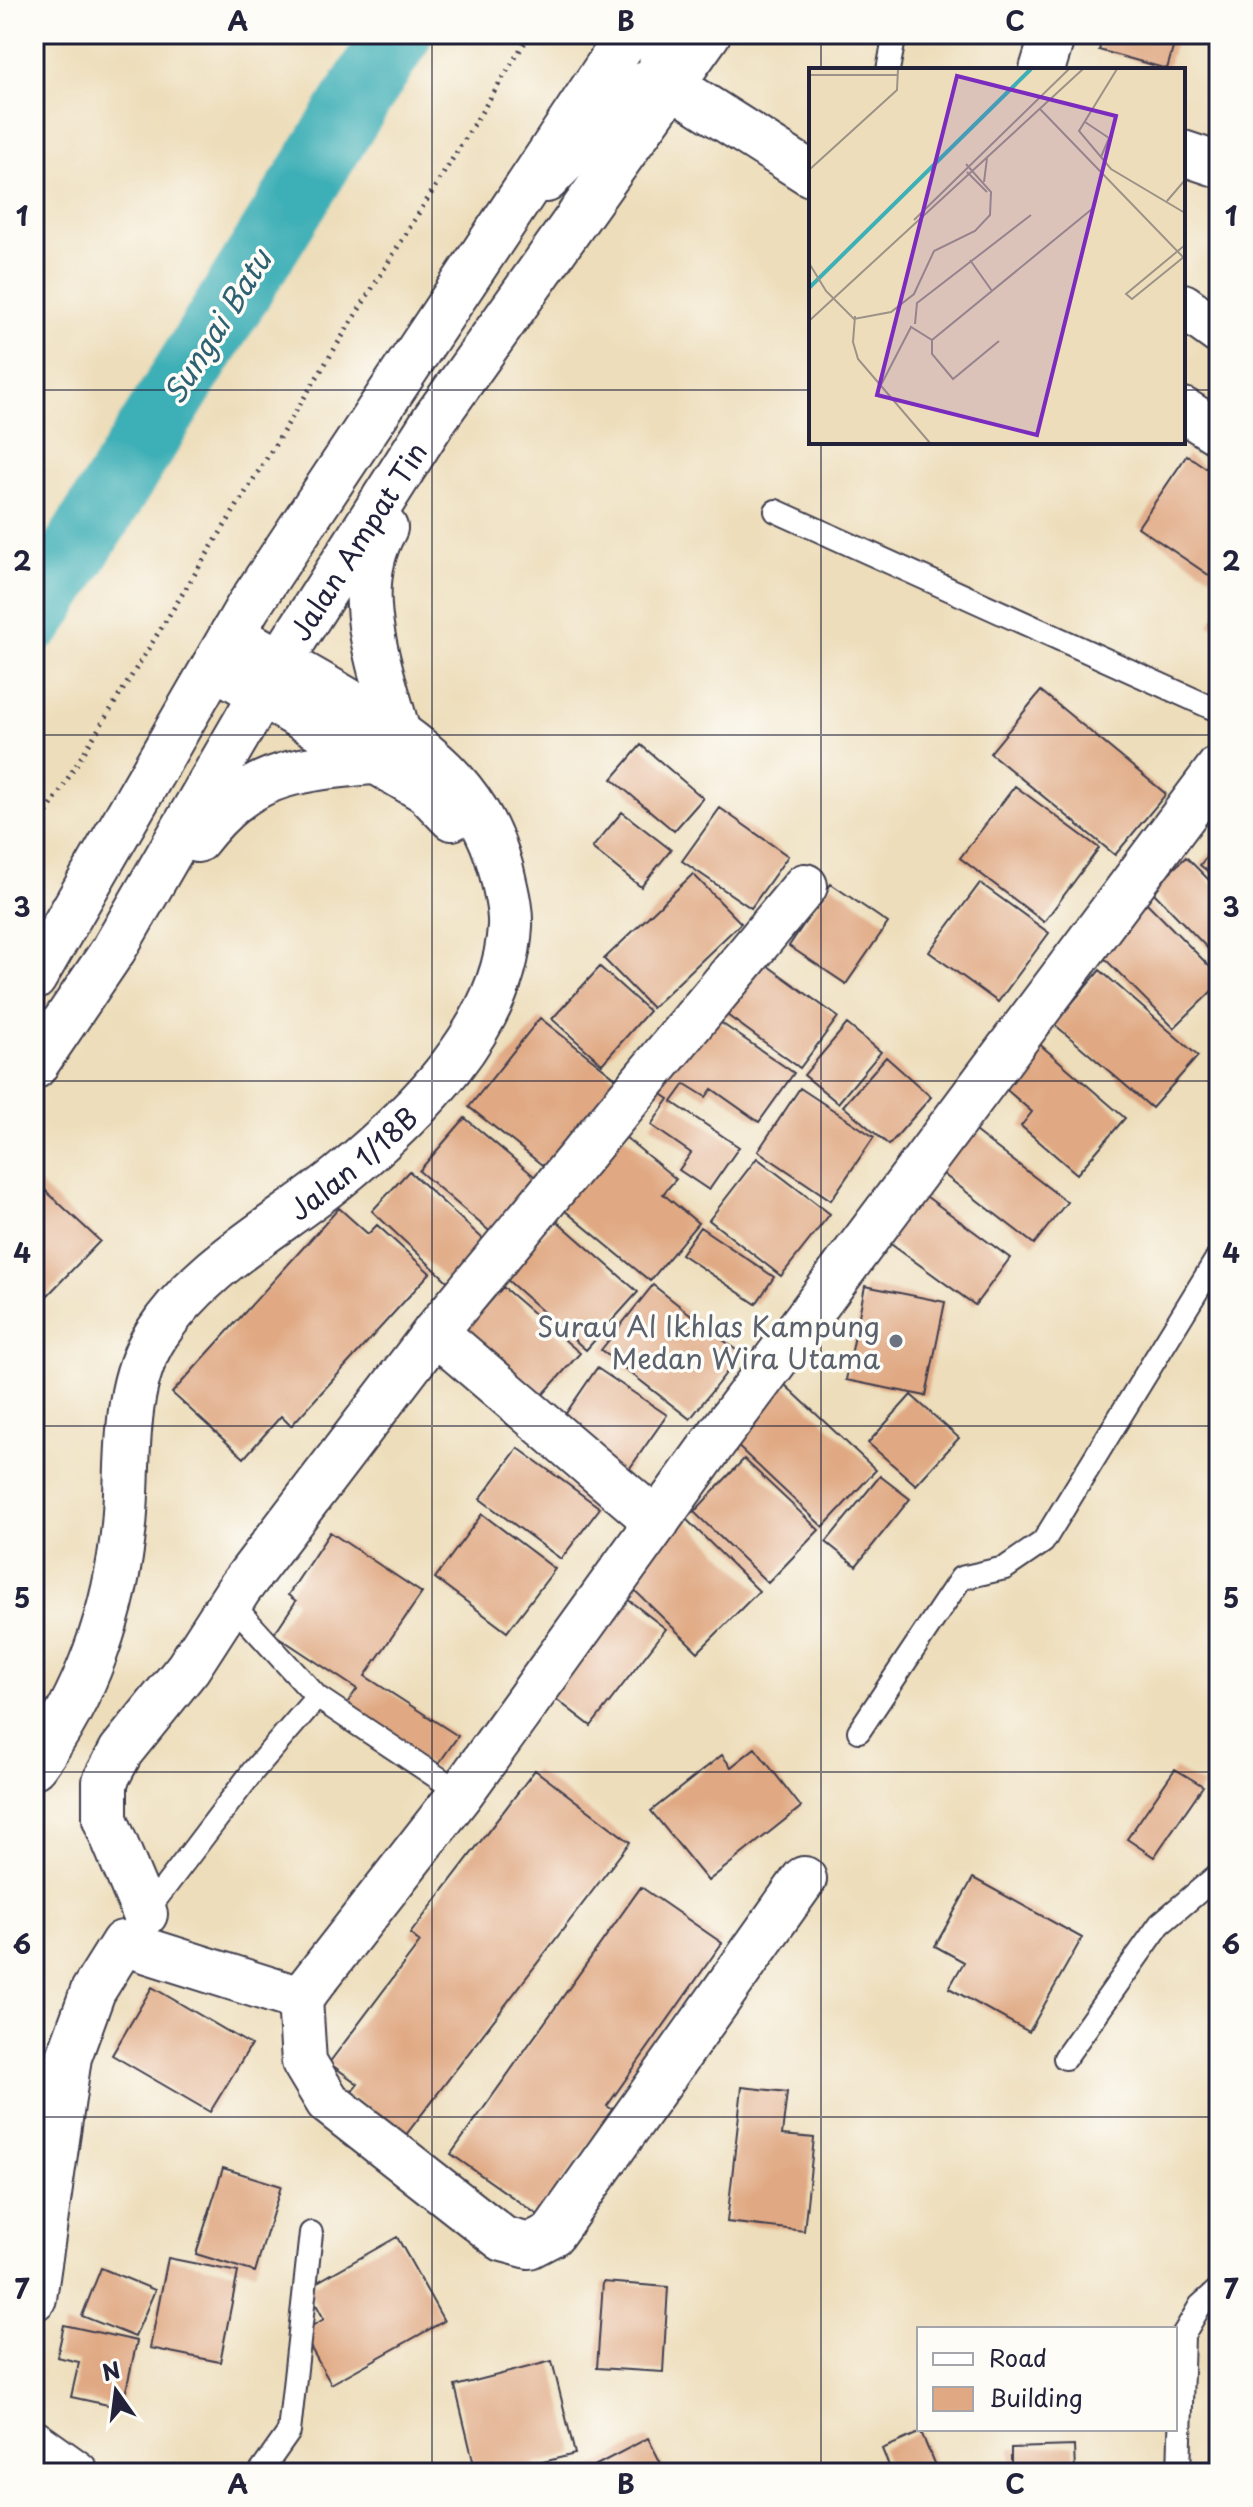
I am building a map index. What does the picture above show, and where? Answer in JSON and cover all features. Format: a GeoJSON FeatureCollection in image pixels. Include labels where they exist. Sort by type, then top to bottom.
{"type":"FeatureCollection","features":[{"type":"Feature","properties":{"kind":"street","name":"Jalan Ampat Tin"},"geometry":{"type":"LineString","coordinates":[[34,978],[223,650],[629,34]]}},
{"type":"Feature","properties":{"kind":"street"},"geometry":{"type":"LineString","coordinates":[[669,34],[660,57],[661,69],[674,86]]}},
{"type":"Feature","properties":{"kind":"street","name":"Jalan Ampat Tin"},"geometry":{"type":"LineString","coordinates":[[34,1067],[114,949],[270,679],[434,420],[708,34]]}},
{"type":"Feature","properties":{"kind":"street"},"geometry":{"type":"LineString","coordinates":[[1043,68],[1053,34]]}},
{"type":"Feature","properties":{"kind":"street"},"geometry":{"type":"LineString","coordinates":[[500,230],[629,94],[642,83],[655,79],[674,86],[809,173]]}},
{"type":"Feature","properties":{"kind":"street"},"geometry":{"type":"LineString","coordinates":[[1185,154],[1219,165]]}},
{"type":"Feature","properties":{"kind":"street"},"geometry":{"type":"LineString","coordinates":[[114,949],[217,814],[247,789],[299,769],[385,748],[368,581],[372,553],[472,368]]}},
{"type":"Feature","properties":{"kind":"street"},"geometry":{"type":"LineString","coordinates":[[1185,411],[1219,433]]}},
{"type":"Feature","properties":{"kind":"street","name":"Jalan 1/18B"},"geometry":{"type":"LineString","coordinates":[[34,1766],[49,1747],[81,1688],[105,1625],[124,1529],[133,1403],[154,1337],[180,1302],[340,1176],[417,1110],[448,1072],[498,982],[510,924],[505,889],[488,829],[444,771],[385,748],[223,650]]}},
{"type":"Feature","properties":{"kind":"street","name":"Jalan 1/18B"},"geometry":{"type":"LineString","coordinates":[[34,1729],[64,1675],[84,1620],[101,1526],[109,1399],[134,1326],[163,1287],[400,1094],[429,1058],[477,974],[487,924],[483,893],[468,842],[385,748]]}},
{"type":"Feature","properties":{"kind":"street"},"geometry":{"type":"LineString","coordinates":[[804,1879],[552,2234],[529,2246],[503,2239],[328,2102],[304,2062],[300,1999],[461,1793],[657,1522],[1219,768]]}},
{"type":"Feature","properties":{"kind":"street"},"geometry":{"type":"LineString","coordinates":[[34,2298],[40,2227],[69,2057],[93,1991],[134,1928],[105,1819],[105,1781],[121,1751],[188,1668],[230,1602],[435,1332],[805,886]]}},
{"type":"Feature","properties":{"kind":"street"},"geometry":{"type":"LineString","coordinates":[[435,1332],[657,1522]]}},
{"type":"Feature","properties":{"kind":"street"},"geometry":{"type":"LineString","coordinates":[[134,1928],[300,1999]]}},
{"type":"Feature","properties":{"kind":"street"},"geometry":{"type":"LineString","coordinates":[[34,2443],[76,2473]]}},
{"type":"Feature","properties":{"kind":"lane"},"geometry":{"type":"LineString","coordinates":[[888,68],[895,34]]}},
{"type":"Feature","properties":{"kind":"lane"},"geometry":{"type":"LineString","coordinates":[[776,511],[1219,711]]}},
{"type":"Feature","properties":{"kind":"lane"},"geometry":{"type":"LineString","coordinates":[[859,1731],[961,1578],[1005,1568],[1043,1542],[1219,1255]]}},
{"type":"Feature","properties":{"kind":"lane"},"geometry":{"type":"LineString","coordinates":[[230,1602],[317,1697],[461,1793]]}},
{"type":"Feature","properties":{"kind":"lane"},"geometry":{"type":"LineString","coordinates":[[134,1928],[253,1771],[317,1697]]}},
{"type":"Feature","properties":{"kind":"lane"},"geometry":{"type":"LineString","coordinates":[[1065,2058],[1160,1924],[1219,1874]]}},
{"type":"Feature","properties":{"kind":"lane"},"geometry":{"type":"LineString","coordinates":[[260,2473],[289,2432],[311,2233]]}},
{"type":"Feature","properties":{"kind":"lane"},"geometry":{"type":"LineString","coordinates":[[1179,2473],[1183,2335],[1200,2306],[1219,2289]]}},
{"type":"Feature","properties":{"kind":"path"},"geometry":{"type":"LineString","coordinates":[[34,833],[530,34]]}},
{"type":"Feature","properties":{"kind":"building"},"geometry":{"type":"Polygon","coordinates":[[[1104,34],[1177,34],[1167,68],[1099,50],[1104,34]]]}},
{"type":"Feature","properties":{"kind":"building"},"geometry":{"type":"Polygon","coordinates":[[[1219,34],[1219,42],[1195,35],[1219,34]]]}},
{"type":"Feature","properties":{"kind":"building"},"geometry":{"type":"Polygon","coordinates":[[[1219,53],[1219,84],[1210,82],[1219,53]]]}},
{"type":"Feature","properties":{"kind":"building"},"geometry":{"type":"Polygon","coordinates":[[[1187,455],[1219,477],[1219,582],[1138,527],[1187,455]]]}},
{"type":"Feature","properties":{"kind":"building"},"geometry":{"type":"Polygon","coordinates":[[[1219,608],[1219,630],[1209,624],[1219,608]]]}},
{"type":"Feature","properties":{"kind":"building"},"geometry":{"type":"Polygon","coordinates":[[[1041,691],[1166,794],[1115,855],[990,753],[1041,691]]]}},
{"type":"Feature","properties":{"kind":"building"},"geometry":{"type":"Polygon","coordinates":[[[641,745],[703,798],[674,831],[612,779],[641,745]]]}},
{"type":"Feature","properties":{"kind":"building"},"geometry":{"type":"Polygon","coordinates":[[[1015,786],[1099,848],[1044,922],[960,858],[1015,786]]]}},
{"type":"Feature","properties":{"kind":"building"},"geometry":{"type":"Polygon","coordinates":[[[720,808],[788,856],[751,908],[682,861],[720,808]]]}},
{"type":"Feature","properties":{"kind":"building"},"geometry":{"type":"Polygon","coordinates":[[[622,812],[671,850],[641,887],[592,848],[622,812]]]}},
{"type":"Feature","properties":{"kind":"building"},"geometry":{"type":"Polygon","coordinates":[[[1219,842],[1219,880],[1200,865],[1219,842]]]}},
{"type":"Feature","properties":{"kind":"building"},"geometry":{"type":"Polygon","coordinates":[[[1186,857],[1219,890],[1219,960],[1151,890],[1186,857]]]}},
{"type":"Feature","properties":{"kind":"building"},"geometry":{"type":"Polygon","coordinates":[[[693,874],[741,923],[652,1008],[604,959],[693,874]]]}},
{"type":"Feature","properties":{"kind":"building"},"geometry":{"type":"Polygon","coordinates":[[[980,883],[1049,933],[998,1002],[929,952],[980,883]]]}},
{"type":"Feature","properties":{"kind":"building"},"geometry":{"type":"Polygon","coordinates":[[[831,884],[888,923],[846,984],[789,946],[831,884]]]}},
{"type":"Feature","properties":{"kind":"building"},"geometry":{"type":"Polygon","coordinates":[[[1138,894],[1219,976],[1219,984],[1174,1028],[1098,952],[1138,894]]]}},
{"type":"Feature","properties":{"kind":"building"},"geometry":{"type":"Polygon","coordinates":[[[753,955],[838,1017],[800,1068],[716,1007],[753,955]]]}},
{"type":"Feature","properties":{"kind":"building"},"geometry":{"type":"Polygon","coordinates":[[[600,967],[649,1011],[602,1064],[552,1019],[600,967]]]}},
{"type":"Feature","properties":{"kind":"building"},"geometry":{"type":"Polygon","coordinates":[[[1100,970],[1198,1056],[1152,1108],[1054,1024],[1100,970]]]}},
{"type":"Feature","properties":{"kind":"building"},"geometry":{"type":"Polygon","coordinates":[[[540,1018],[617,1079],[546,1168],[469,1107],[540,1018]]]}},
{"type":"Feature","properties":{"kind":"building"},"geometry":{"type":"Polygon","coordinates":[[[714,1018],[794,1073],[759,1122],[712,1089],[706,1097],[685,1084],[672,1102],[739,1147],[709,1190],[679,1170],[691,1153],[651,1125],[669,1099],[650,1086],[714,1018]]]}},
{"type":"Feature","properties":{"kind":"building"},"geometry":{"type":"Polygon","coordinates":[[[847,1024],[881,1052],[838,1103],[804,1075],[847,1024]]]}},
{"type":"Feature","properties":{"kind":"building"},"geometry":{"type":"Polygon","coordinates":[[[1037,1042],[1125,1118],[1077,1174],[1021,1126],[1032,1112],[1000,1084],[1037,1042]]]}},
{"type":"Feature","properties":{"kind":"building"},"geometry":{"type":"Polygon","coordinates":[[[886,1057],[931,1097],[889,1145],[843,1106],[886,1057]]]}},
{"type":"Feature","properties":{"kind":"building"},"geometry":{"type":"Polygon","coordinates":[[[800,1088],[874,1137],[831,1200],[758,1151],[800,1088]]]}},
{"type":"Feature","properties":{"kind":"building"},"geometry":{"type":"Polygon","coordinates":[[[465,1118],[540,1181],[494,1235],[419,1171],[465,1118]]]}},
{"type":"Feature","properties":{"kind":"building"},"geometry":{"type":"Polygon","coordinates":[[[613,1127],[676,1179],[663,1194],[698,1223],[650,1281],[552,1200],[613,1127]]]}},
{"type":"Feature","properties":{"kind":"building"},"geometry":{"type":"Polygon","coordinates":[[[971,1128],[1067,1202],[1034,1244],[938,1170],[971,1128]]]}},
{"type":"Feature","properties":{"kind":"building"},"geometry":{"type":"Polygon","coordinates":[[[757,1158],[830,1214],[781,1276],[709,1220],[757,1158]]]}},
{"type":"Feature","properties":{"kind":"building"},"geometry":{"type":"Polygon","coordinates":[[[409,1171],[495,1250],[458,1291],[372,1211],[409,1171]]]}},
{"type":"Feature","properties":{"kind":"building"},"geometry":{"type":"Polygon","coordinates":[[[34,1180],[100,1241],[47,1296],[34,1284],[34,1180]]]}},
{"type":"Feature","properties":{"kind":"building"},"geometry":{"type":"Polygon","coordinates":[[[923,1194],[1010,1258],[975,1305],[888,1242],[923,1194]]]}},
{"type":"Feature","properties":{"kind":"building"},"geometry":{"type":"Polygon","coordinates":[[[339,1208],[368,1234],[377,1225],[430,1273],[291,1426],[281,1416],[244,1458],[172,1393],[339,1208]]]}},
{"type":"Feature","properties":{"kind":"building"},"geometry":{"type":"Polygon","coordinates":[[[556,1220],[638,1292],[586,1350],[505,1278],[556,1220]]]}},
{"type":"Feature","properties":{"kind":"building"},"geometry":{"type":"Polygon","coordinates":[[[700,1227],[774,1277],[756,1304],[681,1254],[700,1227]]]}},
{"type":"Feature","properties":{"kind":"building"},"geometry":{"type":"Polygon","coordinates":[[[653,1285],[741,1354],[690,1419],[601,1350],[653,1285]]]}},
{"type":"Feature","properties":{"kind":"building","name":"Surau Al Ikhlas Kampung Medan Wira Utama"},"geometry":{"type":"Polygon","coordinates":[[[865,1286],[945,1302],[926,1396],[846,1380],[865,1286]]]}},
{"type":"Feature","properties":{"kind":"building"},"geometry":{"type":"Polygon","coordinates":[[[503,1287],[580,1353],[531,1408],[455,1342],[503,1287]]]}},
{"type":"Feature","properties":{"kind":"building"},"geometry":{"type":"Polygon","coordinates":[[[597,1368],[667,1415],[625,1475],[556,1428],[597,1368]]]}},
{"type":"Feature","properties":{"kind":"building"},"geometry":{"type":"Polygon","coordinates":[[[784,1384],[876,1470],[823,1527],[731,1440],[784,1384]]]}},
{"type":"Feature","properties":{"kind":"building"},"geometry":{"type":"Polygon","coordinates":[[[911,1395],[959,1438],[916,1485],[868,1443],[911,1395]]]}},
{"type":"Feature","properties":{"kind":"building"},"geometry":{"type":"Polygon","coordinates":[[[518,1448],[600,1508],[561,1559],[480,1499],[518,1448]]]}},
{"type":"Feature","properties":{"kind":"building"},"geometry":{"type":"Polygon","coordinates":[[[744,1459],[819,1530],[768,1583],[694,1512],[744,1459]]]}},
{"type":"Feature","properties":{"kind":"building"},"geometry":{"type":"Polygon","coordinates":[[[880,1476],[910,1499],[856,1566],[826,1542],[880,1476]]]}},
{"type":"Feature","properties":{"kind":"building"},"geometry":{"type":"Polygon","coordinates":[[[482,1514],[555,1569],[507,1632],[435,1578],[482,1514]]]}},
{"type":"Feature","properties":{"kind":"building"},"geometry":{"type":"Polygon","coordinates":[[[681,1514],[759,1591],[698,1652],[626,1582],[681,1514]]]}},
{"type":"Feature","properties":{"kind":"building"},"geometry":{"type":"Polygon","coordinates":[[[330,1532],[422,1593],[365,1676],[458,1736],[435,1769],[343,1709],[357,1689],[274,1634],[296,1601],[288,1595],[330,1532]]]}},
{"type":"Feature","properties":{"kind":"building"},"geometry":{"type":"Polygon","coordinates":[[[622,1595],[666,1629],[591,1726],[547,1692],[622,1595]]]}},
{"type":"Feature","properties":{"kind":"building"},"geometry":{"type":"Polygon","coordinates":[[[755,1748],[801,1807],[708,1881],[651,1811],[722,1755],[731,1767],[755,1748]]]}},
{"type":"Feature","properties":{"kind":"building"},"geometry":{"type":"Polygon","coordinates":[[[1175,1769],[1203,1786],[1154,1857],[1127,1839],[1175,1769]]]}},
{"type":"Feature","properties":{"kind":"building"},"geometry":{"type":"Polygon","coordinates":[[[535,1770],[630,1842],[405,2136],[349,2095],[358,2084],[329,2063],[420,1942],[410,1934],[535,1770]]]}},
{"type":"Feature","properties":{"kind":"building"},"geometry":{"type":"Polygon","coordinates":[[[973,1878],[1082,1938],[1029,2032],[949,1988],[964,1962],[935,1946],[973,1878]]]}},
{"type":"Feature","properties":{"kind":"building"},"geometry":{"type":"Polygon","coordinates":[[[641,1887],[722,1943],[607,2106],[613,2110],[538,2215],[451,2154],[641,1887]]]}},
{"type":"Feature","properties":{"kind":"building"},"geometry":{"type":"Polygon","coordinates":[[[152,1987],[251,2045],[210,2112],[112,2055],[152,1987]]]}},
{"type":"Feature","properties":{"kind":"building"},"geometry":{"type":"Polygon","coordinates":[[[742,2087],[787,2092],[782,2135],[814,2138],[804,2231],[727,2222],[742,2087]]]}},
{"type":"Feature","properties":{"kind":"building"},"geometry":{"type":"Polygon","coordinates":[[[223,2168],[281,2186],[255,2272],[196,2254],[223,2168]]]}},
{"type":"Feature","properties":{"kind":"building"},"geometry":{"type":"Polygon","coordinates":[[[397,2237],[444,2321],[331,2384],[302,2332],[324,2319],[307,2288],[397,2237]]]}},
{"type":"Feature","properties":{"kind":"building"},"geometry":{"type":"Polygon","coordinates":[[[168,2258],[238,2272],[220,2362],[150,2348],[168,2258]]]}},
{"type":"Feature","properties":{"kind":"building"},"geometry":{"type":"Polygon","coordinates":[[[101,2268],[155,2290],[135,2337],[82,2316],[101,2268]]]}},
{"type":"Feature","properties":{"kind":"building"},"geometry":{"type":"Polygon","coordinates":[[[603,2282],[668,2287],[663,2372],[597,2368],[603,2282]]]}},
{"type":"Feature","properties":{"kind":"building"},"geometry":{"type":"Polygon","coordinates":[[[64,2325],[137,2341],[122,2408],[71,2397],[79,2362],[57,2357],[64,2325]]]}},
{"type":"Feature","properties":{"kind":"building"},"geometry":{"type":"Polygon","coordinates":[[[552,2361],[575,2454],[500,2473],[476,2473],[455,2386],[552,2361]]]}},
{"type":"Feature","properties":{"kind":"building"},"geometry":{"type":"Polygon","coordinates":[[[921,2432],[938,2473],[892,2473],[882,2449],[921,2432]]]}},
{"type":"Feature","properties":{"kind":"building"},"geometry":{"type":"Polygon","coordinates":[[[648,2438],[666,2473],[581,2473],[648,2438]]]}},
{"type":"Feature","properties":{"kind":"building"},"geometry":{"type":"Polygon","coordinates":[[[1074,2446],[1075,2473],[1011,2473],[1011,2448],[1074,2446]]]}},
{"type":"Feature","properties":{"kind":"waterway","name":"Sungai Batu"},"geometry":{"type":"LineString","coordinates":[[34,618],[398,34]]}},
{"type":"Feature","properties":{"kind":"place","name":"Surau Al Ikhlas Kampung Medan Wira Utama"},"geometry":{"type":"Point","coordinates":[896,1341]}}]}
